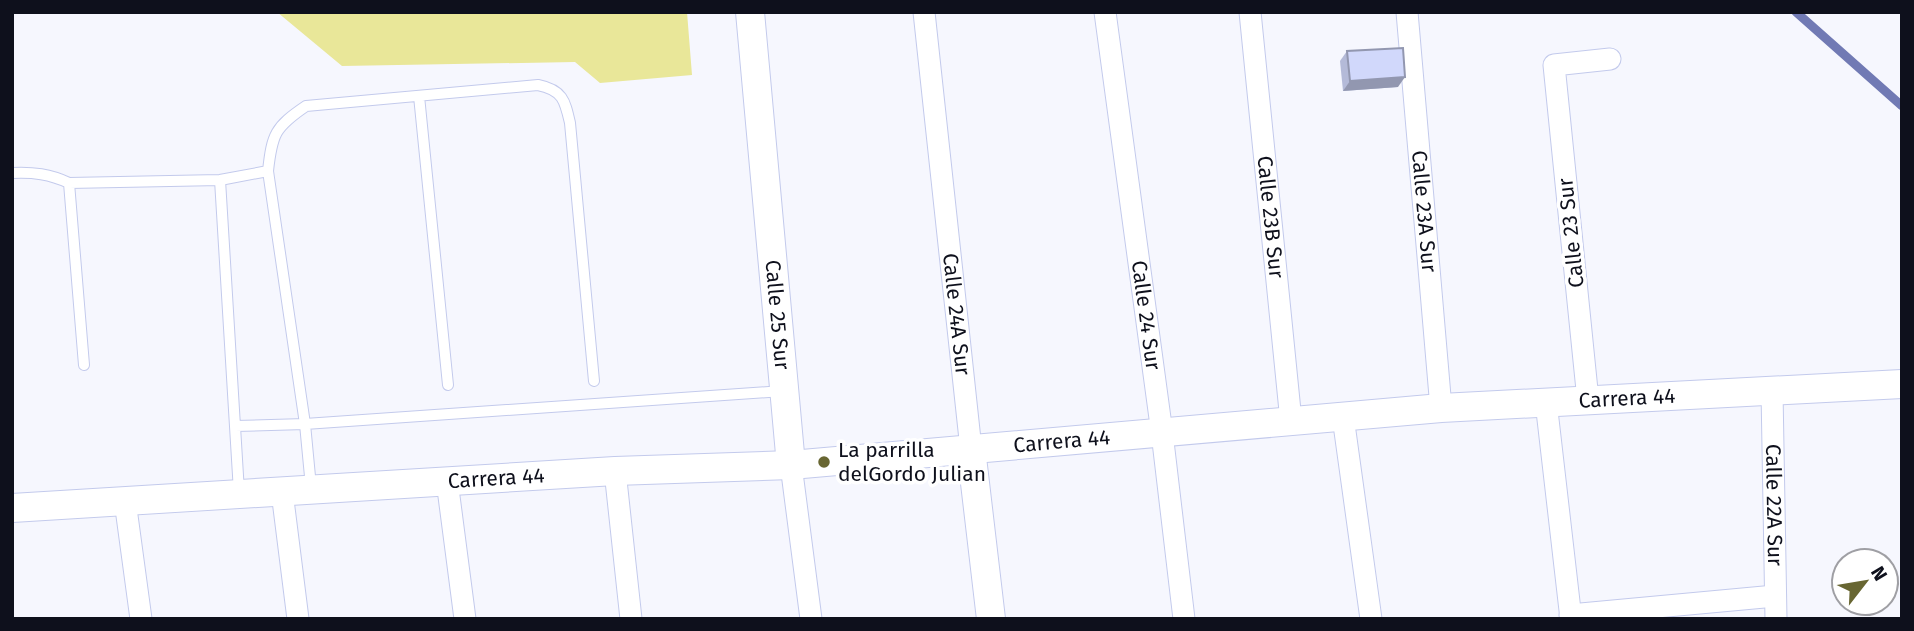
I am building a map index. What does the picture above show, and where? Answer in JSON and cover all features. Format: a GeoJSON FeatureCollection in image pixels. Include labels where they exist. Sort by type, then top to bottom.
{"type":"FeatureCollection","features":[{"type":"Feature","properties":{"kind":"street","name":"Calle 25 Sur"},"geometry":{"type":"LineString","coordinates":[[750,12],[790,465],[811,619]]}},
{"type":"Feature","properties":{"kind":"street","name":"Calle 24A Sur"},"geometry":{"type":"LineString","coordinates":[[924,12],[991,619]]}},
{"type":"Feature","properties":{"kind":"street","name":"Calle 24 Sur"},"geometry":{"type":"LineString","coordinates":[[1105,12],[1162,433],[1184,619]]}},
{"type":"Feature","properties":{"kind":"street","name":"Calle 23B Sur"},"geometry":{"type":"LineString","coordinates":[[1250,12],[1291,421]]}},
{"type":"Feature","properties":{"kind":"street","name":"Calle 23A Sur"},"geometry":{"type":"LineString","coordinates":[[1407,12],[1441,408]]}},
{"type":"Feature","properties":{"kind":"street","name":"Calle 23 Sur"},"geometry":{"type":"LineString","coordinates":[[1588,400],[1554,65],[1610,59]]}},
{"type":"Feature","properties":{"kind":"street","name":"Carrera 44"},"geometry":{"type":"LineString","coordinates":[[12,508],[615,471],[790,465],[1441,408],[1902,384]]}},
{"type":"Feature","properties":{"kind":"street","name":"Calle 22A Sur"},"geometry":{"type":"LineString","coordinates":[[1772,391],[1776,619]]}},
{"type":"Feature","properties":{"kind":"street"},"geometry":{"type":"LineString","coordinates":[[1546,402],[1570,617],[1776,596]]}},
{"type":"Feature","properties":{"kind":"street"},"geometry":{"type":"LineString","coordinates":[[1343,417],[1371,619]]}},
{"type":"Feature","properties":{"kind":"street"},"geometry":{"type":"LineString","coordinates":[[615,471],[631,619]]}},
{"type":"Feature","properties":{"kind":"street"},"geometry":{"type":"LineString","coordinates":[[447,481],[464,619]]}},
{"type":"Feature","properties":{"kind":"street"},"geometry":{"type":"LineString","coordinates":[[282,492],[298,619]]}},
{"type":"Feature","properties":{"kind":"street"},"geometry":{"type":"LineString","coordinates":[[125,501],[141,619]]}},
{"type":"Feature","properties":{"kind":"lane"},"geometry":{"type":"LineString","coordinates":[[311,490],[268,171],[271,142],[278,129],[288,118],[306,106],[538,85],[551,88],[561,95],[570,123],[594,381]]}},
{"type":"Feature","properties":{"kind":"lane"},"geometry":{"type":"LineString","coordinates":[[419,96],[448,385]]}},
{"type":"Feature","properties":{"kind":"lane"},"geometry":{"type":"LineString","coordinates":[[12,173],[52,175],[69,183],[220,180],[268,171]]}},
{"type":"Feature","properties":{"kind":"lane"},"geometry":{"type":"LineString","coordinates":[[220,180],[240,494]]}},
{"type":"Feature","properties":{"kind":"lane"},"geometry":{"type":"LineString","coordinates":[[69,183],[84,365]]}},
{"type":"Feature","properties":{"kind":"lane"},"geometry":{"type":"LineString","coordinates":[[235,426],[304,424],[783,391]]}},
{"type":"Feature","properties":{"kind":"shaded area"},"geometry":{"type":"Polygon","coordinates":[[[277,12],[687,12],[692,75],[600,83],[575,62],[342,66],[277,12]]]}},
{"type":"Feature","properties":{"kind":"building"},"geometry":{"type":"Polygon","coordinates":[[[1403,48],[1405,77],[1350,81],[1347,51],[1403,48]]]}},
{"type":"Feature","properties":{"kind":"waterway"},"geometry":{"type":"LineString","coordinates":[[1796,12],[1902,106]]}},
{"type":"Feature","properties":{"kind":"place","name":"La parrilla delGordo Julian"},"geometry":{"type":"Point","coordinates":[824,462]}}]}
